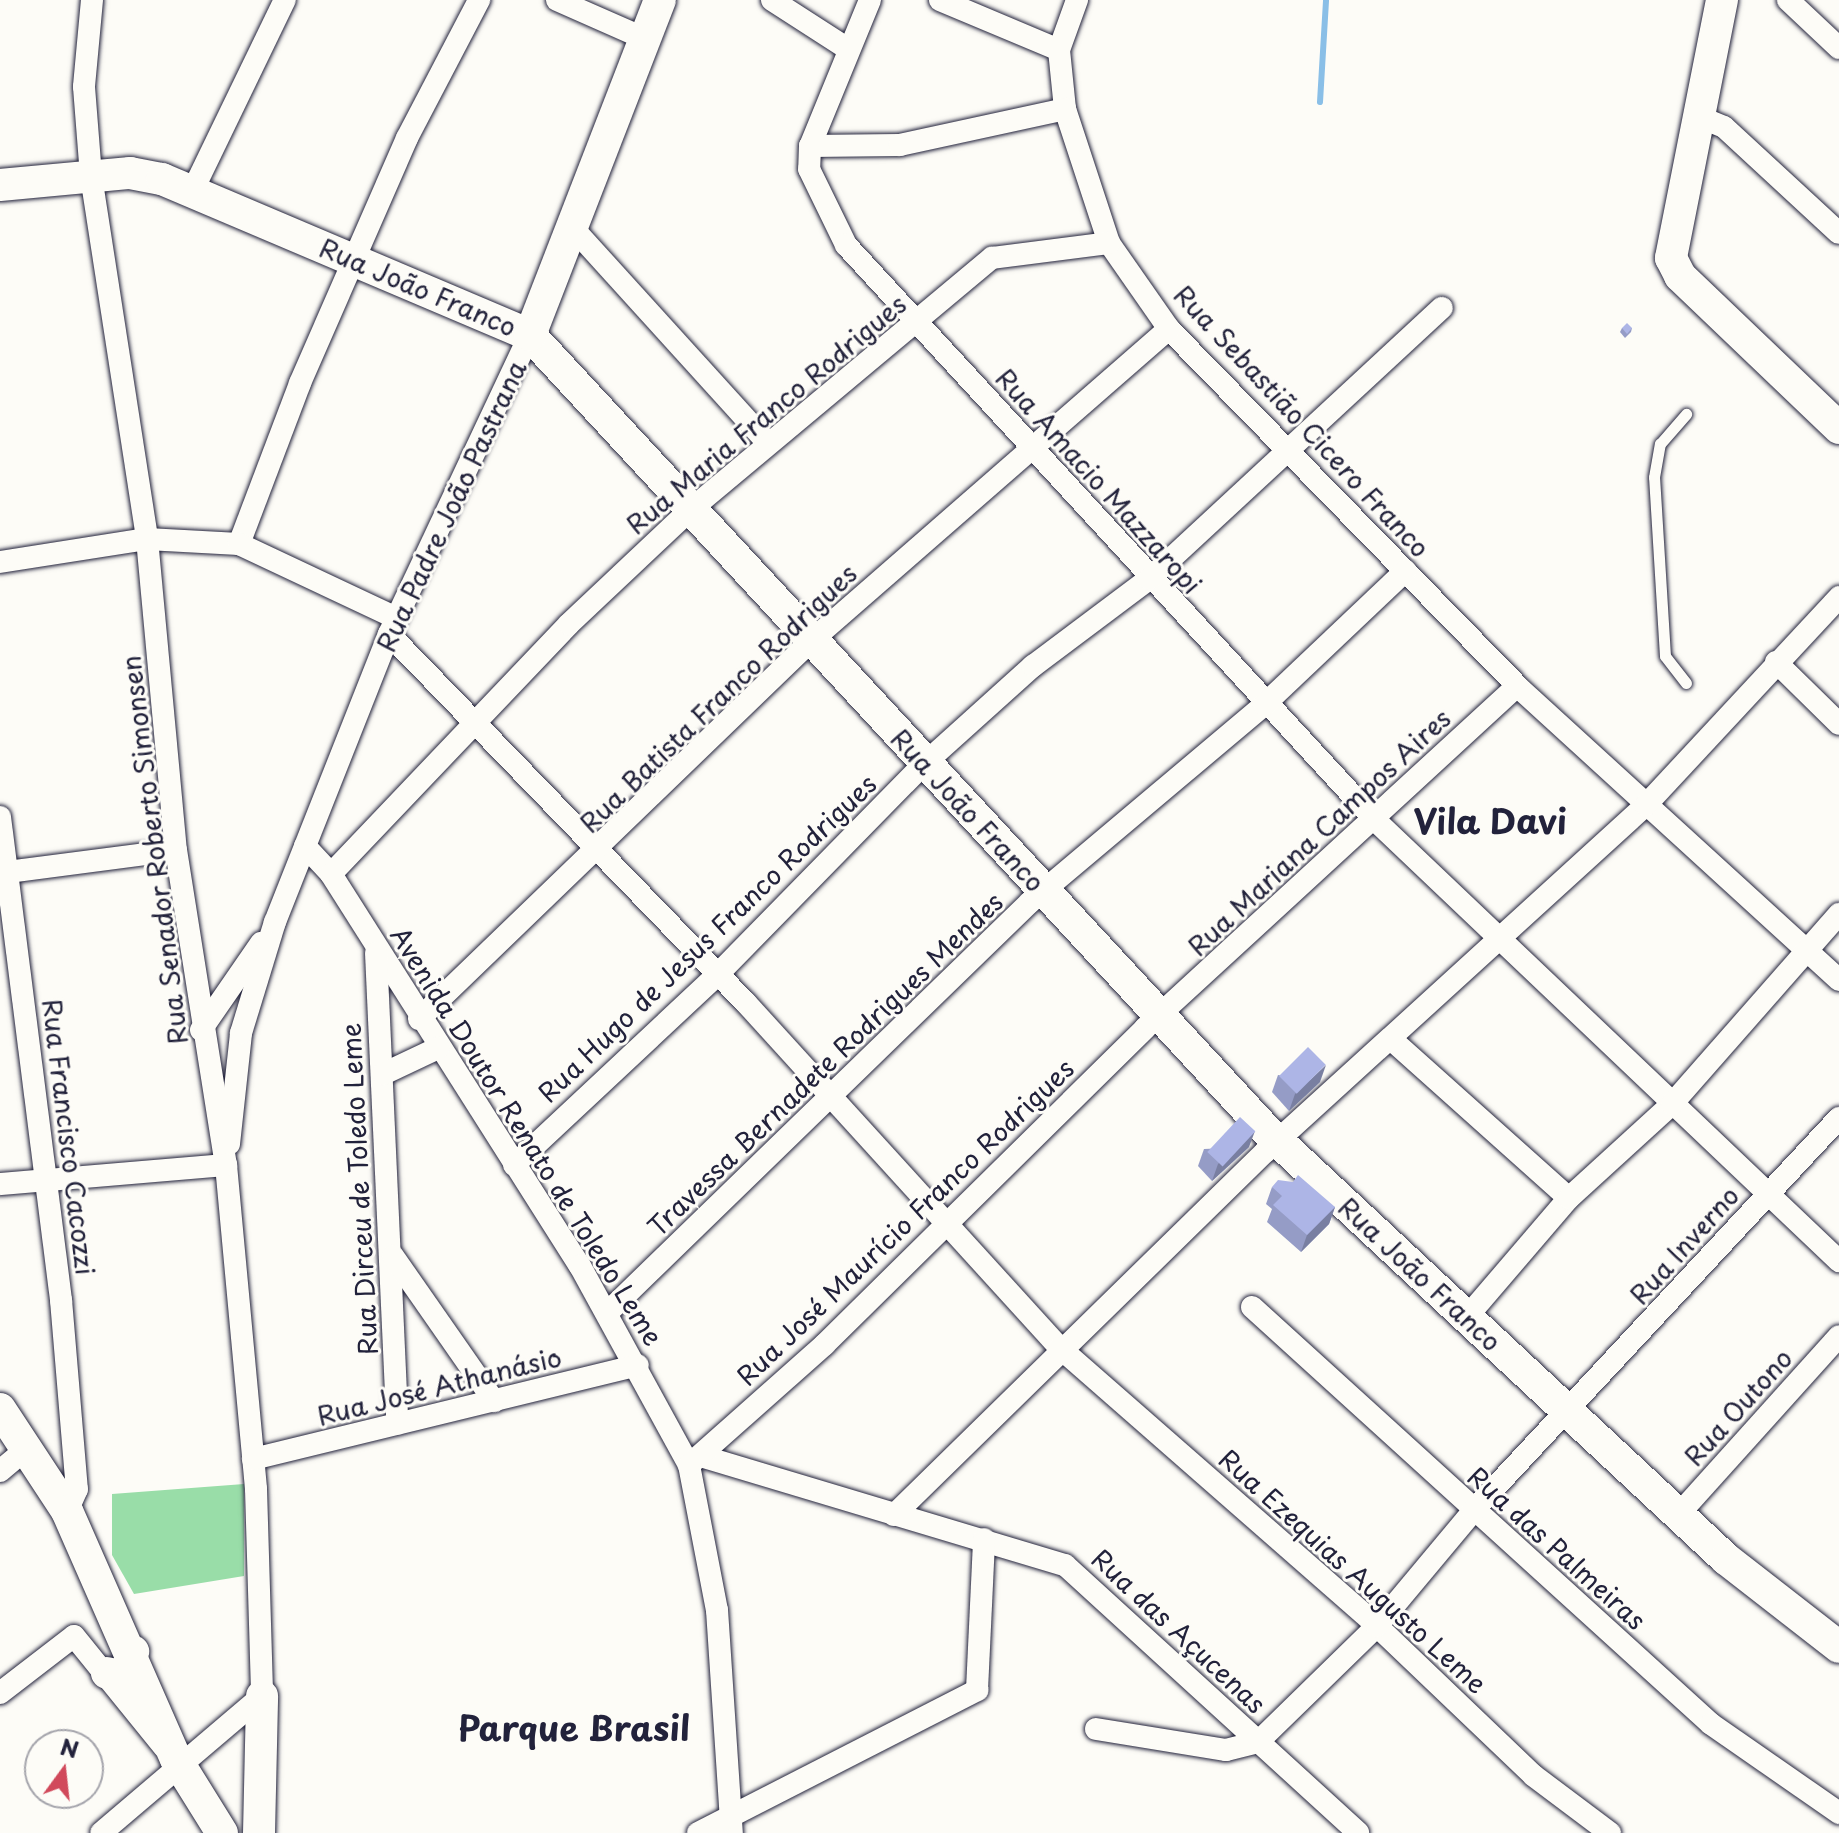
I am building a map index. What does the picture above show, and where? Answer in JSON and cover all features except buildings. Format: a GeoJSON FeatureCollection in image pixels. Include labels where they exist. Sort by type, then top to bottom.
{"type":"FeatureCollection","features":[{"type":"Feature","properties":{"kind":"street","name":"Rua Senador Roberto Simonsen"},"geometry":{"type":"LineString","coordinates":[[92,0],[84,87],[91,176],[147,539],[176,850],[201,1030],[226,1165],[253,1459],[262,1696]]}},
{"type":"Feature","properties":{"kind":"street"},"geometry":{"type":"LineString","coordinates":[[192,192],[285,0]]}},
{"type":"Feature","properties":{"kind":"street"},"geometry":{"type":"LineString","coordinates":[[0,562],[147,539],[239,544],[354,260],[479,0]]}},
{"type":"Feature","properties":{"kind":"street"},"geometry":{"type":"LineString","coordinates":[[557,0],[643,38]]}},
{"type":"Feature","properties":{"kind":"street","name":"Rua Padre João Pastrana"},"geometry":{"type":"LineString","coordinates":[[226,1165],[241,1033],[275,922],[393,626],[530,335],[660,0]]}},
{"type":"Feature","properties":{"kind":"street"},"geometry":{"type":"LineString","coordinates":[[772,0],[848,49]]}},
{"type":"Feature","properties":{"kind":"street"},"geometry":{"type":"LineString","coordinates":[[870,0],[810,146],[900,145],[1065,109]]}},
{"type":"Feature","properties":{"kind":"street"},"geometry":{"type":"LineString","coordinates":[[940,0],[1059,50]]}},
{"type":"Feature","properties":{"kind":"street","name":"Rua Sebastião Cicero Franco"},"geometry":{"type":"LineString","coordinates":[[1077,0],[1059,50],[1065,109],[1109,243],[1169,329],[1517,686],[1839,980]]}},
{"type":"Feature","properties":{"kind":"street"},"geometry":{"type":"LineString","coordinates":[[1722,0],[1671,258],[1680,276],[1839,428]]}},
{"type":"Feature","properties":{"kind":"street"},"geometry":{"type":"LineString","coordinates":[[1788,0],[1839,48]]}},
{"type":"Feature","properties":{"kind":"street"},"geometry":{"type":"LineString","coordinates":[[1697,116],[1724,127],[1839,233]]}},
{"type":"Feature","properties":{"kind":"street","name":"Rua Amacio Mazzaropi"},"geometry":{"type":"LineString","coordinates":[[810,146],[809,169],[846,245],[1264,705],[1498,944],[1839,1261]]}},
{"type":"Feature","properties":{"kind":"street","name":"Rua João Franco"},"geometry":{"type":"LineString","coordinates":[[0,185],[146,174],[530,335],[689,511],[1277,1142],[1466,1318],[1572,1411],[1679,1514],[1839,1647]]}},
{"type":"Feature","properties":{"kind":"street"},"geometry":{"type":"LineString","coordinates":[[571,226],[768,443]]}},
{"type":"Feature","properties":{"kind":"street","name":"Rua Maria Franco Rodrigues"},"geometry":{"type":"LineString","coordinates":[[331,874],[481,724],[569,624],[689,511],[768,443],[918,323],[992,258],[1109,243]]}},
{"type":"Feature","properties":{"kind":"street","name":"Rua Hugo de Jesus Franco Rodrigues"},"geometry":{"type":"LineString","coordinates":[[514,1165],[718,974],[924,764],[1033,666],[1149,579],[1442,308]]}},
{"type":"Feature","properties":{"kind":"street","name":"Rua Batista Franco Rodrigues"},"geometry":{"type":"LineString","coordinates":[[419,1019],[598,852],[811,641],[1034,451],[1169,329]]}},
{"type":"Feature","properties":{"kind":"street","name":"Rua Ezequias Augusto Leme"},"geometry":{"type":"LineString","coordinates":[[239,544],[393,626],[598,852],[718,974],[833,1098],[1060,1348],[1377,1626],[1534,1776],[1610,1833]]}},
{"type":"Feature","properties":{"kind":"street","name":"Travessa Bernadete Rodrigues Mendes"},"geometry":{"type":"LineString","coordinates":[[608,1312],[1045,891],[1264,705],[1405,571]]}},
{"type":"Feature","properties":{"kind":"street"},"geometry":{"type":"LineString","coordinates":[[894,1515],[1060,1348],[1277,1142],[1498,944],[1646,805],[1839,597]]}},
{"type":"Feature","properties":{"kind":"street"},"geometry":{"type":"LineString","coordinates":[[1776,662],[1839,724]]}},
{"type":"Feature","properties":{"kind":"street","name":"Rua Mariana Campos Aires"},"geometry":{"type":"LineString","coordinates":[[1159,1018],[1376,821],[1517,686]]}},
{"type":"Feature","properties":{"kind":"street","name":"Rua Francisco Cacozzi"},"geometry":{"type":"LineString","coordinates":[[0,817],[4,872],[47,1177],[77,1489],[67,1511]]}},
{"type":"Feature","properties":{"kind":"street","name":"Avenida Doutor Renato de Toledo Leme"},"geometry":{"type":"LineString","coordinates":[[305,846],[331,874],[376,952],[608,1312],[695,1460],[717,1610],[730,1826]]}},
{"type":"Feature","properties":{"kind":"street"},"geometry":{"type":"LineString","coordinates":[[4,872],[176,850]]}},
{"type":"Feature","properties":{"kind":"street"},"geometry":{"type":"LineString","coordinates":[[1466,1318],[1569,1198],[1672,1104],[1839,914]]}},
{"type":"Feature","properties":{"kind":"street","name":"Rua Padre João Pastrana"},"geometry":{"type":"LineString","coordinates":[[201,1030],[275,922]]}},
{"type":"Feature","properties":{"kind":"street","name":"Rua Dirceu de Toledo Leme"},"geometry":{"type":"LineString","coordinates":[[376,952],[393,1256],[397,1424]]}},
{"type":"Feature","properties":{"kind":"street","name":"Rua José Maurício Franco Rodrigues"},"geometry":{"type":"LineString","coordinates":[[695,1460],[824,1345],[942,1221],[1159,1018]]}},
{"type":"Feature","properties":{"kind":"street"},"geometry":{"type":"LineString","coordinates":[[201,1030],[241,1033]]}},
{"type":"Feature","properties":{"kind":"street"},"geometry":{"type":"LineString","coordinates":[[1392,1040],[1569,1198]]}},
{"type":"Feature","properties":{"kind":"street"},"geometry":{"type":"LineString","coordinates":[[383,1074],[438,1048]]}},
{"type":"Feature","properties":{"kind":"street","name":"Rua Inverno"},"geometry":{"type":"LineString","coordinates":[[1258,1742],[1377,1626],[1473,1511],[1572,1411],[1765,1195],[1839,1118]]}},
{"type":"Feature","properties":{"kind":"street"},"geometry":{"type":"LineString","coordinates":[[0,1184],[47,1177],[226,1165]]}},
{"type":"Feature","properties":{"kind":"street"},"geometry":{"type":"LineString","coordinates":[[393,1256],[494,1401]]}},
{"type":"Feature","properties":{"kind":"street","name":"Rua das Palmeiras"},"geometry":{"type":"LineString","coordinates":[[1252,1307],[1711,1724],[1839,1813]]}},
{"type":"Feature","properties":{"kind":"street","name":"Rua Outono"},"geometry":{"type":"LineString","coordinates":[[1679,1514],[1839,1336]]}},
{"type":"Feature","properties":{"kind":"street","name":"Rua José Athanásio"},"geometry":{"type":"LineString","coordinates":[[253,1459],[638,1365]]}},
{"type":"Feature","properties":{"kind":"street"},"geometry":{"type":"LineString","coordinates":[[0,1409],[67,1511],[133,1652],[178,1762]]}},
{"type":"Feature","properties":{"kind":"street"},"geometry":{"type":"LineString","coordinates":[[0,1471],[26,1449]]}},
{"type":"Feature","properties":{"kind":"street","name":"Rua das Açucenas"},"geometry":{"type":"LineString","coordinates":[[695,1460],[984,1539],[1065,1565],[1358,1833]]}},
{"type":"Feature","properties":{"kind":"street"},"geometry":{"type":"LineString","coordinates":[[698,1833],[730,1826],[977,1690],[984,1667],[984,1539]]}},
{"type":"Feature","properties":{"kind":"street"},"geometry":{"type":"LineString","coordinates":[[0,1693],[74,1636],[178,1762],[222,1833]]}},
{"type":"Feature","properties":{"kind":"street"},"geometry":{"type":"LineString","coordinates":[[107,1673],[124,1677],[133,1652]]}},
{"type":"Feature","properties":{"kind":"street"},"geometry":{"type":"LineString","coordinates":[[101,1833],[178,1762],[262,1696]]}},
{"type":"Feature","properties":{"kind":"street"},"geometry":{"type":"LineString","coordinates":[[259,1833],[262,1696]]}},
{"type":"Feature","properties":{"kind":"street"},"geometry":{"type":"LineString","coordinates":[[1096,1729],[1226,1750],[1258,1742]]}},
{"type":"Feature","properties":{"kind":"lane"},"geometry":{"type":"LineString","coordinates":[[1686,414],[1660,444],[1654,477],[1665,656],[1686,683]]}},
{"type":"Feature","properties":{"kind":"green space"},"geometry":{"type":"Polygon","coordinates":[[[244,1484],[244,1576],[134,1594],[112,1555],[112,1494],[244,1484]]]}},
{"type":"Feature","properties":{"kind":"waterway"},"geometry":{"type":"LineString","coordinates":[[1320,102],[1326,0]]}},
{"type":"Feature","properties":{"kind":"district","name":"Vila Davi"},"geometry":{"type":"Point","coordinates":[1490,821]}},
{"type":"Feature","properties":{"kind":"district","name":"Parque Brasil"},"geometry":{"type":"Point","coordinates":[574,1728]}}]}
